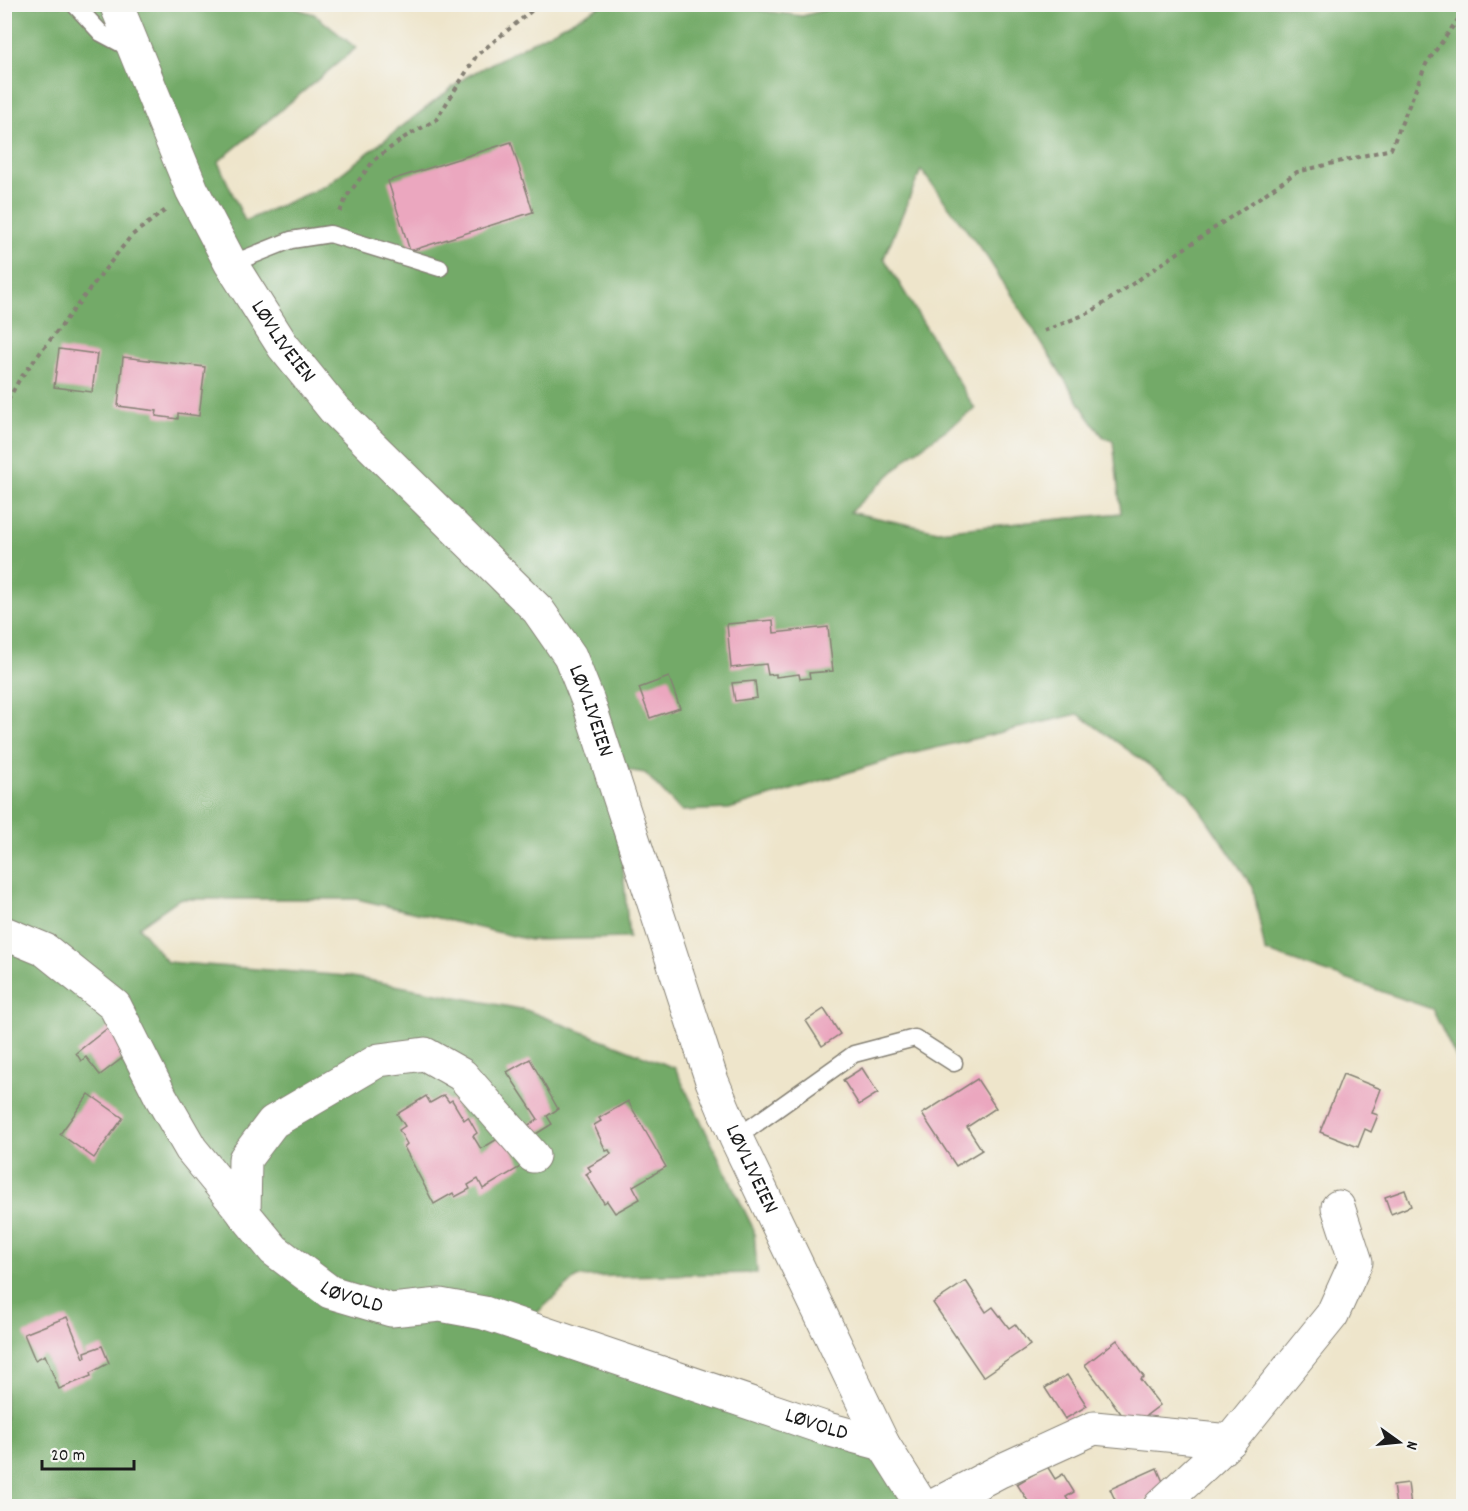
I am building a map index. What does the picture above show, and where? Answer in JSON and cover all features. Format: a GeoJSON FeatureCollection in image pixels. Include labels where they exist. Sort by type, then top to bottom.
{"type":"FeatureCollection","features":[{"type":"Feature","properties":{"kind":"street","name":"LØVLIVEIEN"},"geometry":{"type":"LineString","coordinates":[[116,4],[192,190],[231,264],[283,346],[334,409],[538,610],[570,656],[588,701],[712,1081],[736,1138],[883,1443],[922,1506]]}},
{"type":"Feature","properties":{"kind":"street","name":"LØVOLD"},"geometry":{"type":"LineString","coordinates":[[4,933],[45,950],[115,1006],[161,1097],[191,1149],[274,1250],[330,1292],[391,1310],[440,1305],[484,1313],[827,1429],[883,1443]]}},
{"type":"Feature","properties":{"kind":"street"},"geometry":{"type":"LineString","coordinates":[[244,1214],[245,1159],[273,1122],[379,1060],[425,1054],[462,1075],[533,1156]]}},
{"type":"Feature","properties":{"kind":"street"},"geometry":{"type":"LineString","coordinates":[[1160,1506],[1230,1441],[1332,1315],[1356,1262],[1338,1207]]}},
{"type":"Feature","properties":{"kind":"street"},"geometry":{"type":"LineString","coordinates":[[933,1506],[1000,1471],[1094,1428],[1230,1441]]}},
{"type":"Feature","properties":{"kind":"lane"},"geometry":{"type":"LineString","coordinates":[[74,4],[101,33],[135,51]]}},
{"type":"Feature","properties":{"kind":"lane"},"geometry":{"type":"LineString","coordinates":[[231,264],[291,240],[330,234],[440,268]]}},
{"type":"Feature","properties":{"kind":"lane"},"geometry":{"type":"LineString","coordinates":[[736,1138],[854,1054],[915,1038],[954,1062]]}},
{"type":"Feature","properties":{"kind":"path"},"geometry":{"type":"LineString","coordinates":[[330,234],[347,196],[374,160],[405,137],[436,120],[477,55],[540,4]]}},
{"type":"Feature","properties":{"kind":"path"},"geometry":{"type":"LineString","coordinates":[[1044,330],[1091,312],[1297,172],[1391,149],[1426,64],[1464,10]]}},
{"type":"Feature","properties":{"kind":"path"},"geometry":{"type":"LineString","coordinates":[[4,408],[19,380],[131,236],[192,190]]}},
{"type":"Feature","properties":{"kind":"green space"},"geometry":{"type":"Polygon","coordinates":[[[715,4],[802,16],[847,4],[1463,5],[1463,1072],[1432,1009],[1265,951],[1253,887],[1189,794],[1078,714],[902,756],[729,809],[681,811],[645,773],[600,766],[622,856],[629,938],[530,940],[357,899],[179,899],[139,927],[167,962],[347,976],[526,1010],[675,1068],[754,1230],[757,1273],[577,1277],[529,1320],[872,1439],[904,1506],[5,1506],[5,932],[14,935],[4,913],[5,5],[284,5],[314,14],[356,48],[218,162],[245,221],[325,186],[466,77],[602,5],[715,4]],[[921,170],[884,258],[975,409],[912,454],[850,512],[938,531],[1121,513],[1113,441],[1104,438],[1087,415],[987,257],[921,170]]]}},
{"type":"Feature","properties":{"kind":"building"},"geometry":{"type":"Polygon","coordinates":[[[511,142],[533,212],[410,251],[388,181],[511,142]]]}},
{"type":"Feature","properties":{"kind":"building"},"geometry":{"type":"Polygon","coordinates":[[[59,349],[97,354],[92,392],[54,387],[59,349]]]}},
{"type":"Feature","properties":{"kind":"building"},"geometry":{"type":"Polygon","coordinates":[[[123,357],[205,367],[199,416],[178,413],[178,419],[156,416],[157,411],[118,406],[123,357]]]}},
{"type":"Feature","properties":{"kind":"building"},"geometry":{"type":"Polygon","coordinates":[[[773,620],[774,633],[828,627],[833,671],[809,673],[810,678],[800,679],[799,674],[776,677],[776,674],[768,675],[766,664],[731,668],[727,624],[773,620]]]}},
{"type":"Feature","properties":{"kind":"building"},"geometry":{"type":"Polygon","coordinates":[[[669,677],[680,708],[650,718],[639,688],[669,677]]]}},
{"type":"Feature","properties":{"kind":"building"},"geometry":{"type":"Polygon","coordinates":[[[755,681],[757,698],[735,701],[732,683],[755,681]]]}},
{"type":"Feature","properties":{"kind":"building"},"geometry":{"type":"Polygon","coordinates":[[[824,1009],[840,1034],[822,1046],[806,1021],[824,1009]]]}},
{"type":"Feature","properties":{"kind":"building"},"geometry":{"type":"Polygon","coordinates":[[[109,1027],[129,1053],[100,1075],[86,1057],[81,1061],[76,1053],[109,1027]]]}},
{"type":"Feature","properties":{"kind":"building"},"geometry":{"type":"Polygon","coordinates":[[[530,1059],[558,1109],[547,1116],[552,1124],[533,1136],[527,1126],[538,1119],[507,1072],[530,1059]]]}},
{"type":"Feature","properties":{"kind":"building"},"geometry":{"type":"Polygon","coordinates":[[[862,1068],[878,1093],[859,1105],[843,1080],[862,1068]]]}},
{"type":"Feature","properties":{"kind":"building"},"geometry":{"type":"Polygon","coordinates":[[[1343,1074],[1381,1089],[1372,1113],[1378,1115],[1371,1132],[1365,1129],[1358,1147],[1320,1132],[1343,1074]]]}},
{"type":"Feature","properties":{"kind":"building"},"geometry":{"type":"Polygon","coordinates":[[[977,1079],[996,1108],[967,1127],[982,1150],[956,1166],[922,1114],[977,1079]]]}},
{"type":"Feature","properties":{"kind":"building"},"geometry":{"type":"Polygon","coordinates":[[[89,1094],[123,1118],[94,1158],[60,1134],[89,1094]]]}},
{"type":"Feature","properties":{"kind":"building"},"geometry":{"type":"Polygon","coordinates":[[[444,1095],[449,1102],[452,1100],[464,1120],[468,1117],[477,1133],[473,1136],[481,1149],[504,1135],[522,1166],[483,1189],[478,1179],[468,1185],[470,1189],[455,1197],[453,1193],[434,1204],[404,1147],[407,1144],[399,1130],[405,1126],[397,1114],[426,1096],[430,1103],[444,1095]]]}},
{"type":"Feature","properties":{"kind":"building"},"geometry":{"type":"Polygon","coordinates":[[[628,1101],[666,1167],[633,1186],[640,1199],[615,1213],[607,1201],[604,1203],[586,1174],[591,1171],[588,1167],[611,1154],[609,1150],[606,1151],[594,1125],[601,1121],[599,1118],[628,1101]]]}},
{"type":"Feature","properties":{"kind":"building"},"geometry":{"type":"Polygon","coordinates":[[[1405,1190],[1411,1206],[1391,1214],[1385,1197],[1405,1190]]]}},
{"type":"Feature","properties":{"kind":"building"},"geometry":{"type":"Polygon","coordinates":[[[966,1281],[986,1312],[993,1307],[1009,1328],[1015,1324],[1030,1345],[983,1377],[933,1303],[966,1281]]]}},
{"type":"Feature","properties":{"kind":"building"},"geometry":{"type":"Polygon","coordinates":[[[67,1317],[84,1358],[86,1357],[85,1352],[102,1346],[109,1363],[90,1373],[91,1376],[59,1389],[45,1355],[35,1360],[24,1334],[67,1317]]]}},
{"type":"Feature","properties":{"kind":"building"},"geometry":{"type":"Polygon","coordinates":[[[1117,1340],[1144,1377],[1140,1379],[1160,1405],[1131,1427],[1085,1365],[1117,1340]]]}},
{"type":"Feature","properties":{"kind":"building"},"geometry":{"type":"Polygon","coordinates":[[[1067,1375],[1087,1406],[1065,1419],[1045,1388],[1067,1375]]]}},
{"type":"Feature","properties":{"kind":"building"},"geometry":{"type":"Polygon","coordinates":[[[1047,1466],[1055,1479],[1063,1474],[1074,1492],[1066,1497],[1072,1506],[1031,1506],[1017,1484],[1047,1466]]]}},
{"type":"Feature","properties":{"kind":"building"},"geometry":{"type":"Polygon","coordinates":[[[1157,1468],[1167,1491],[1133,1506],[1118,1506],[1110,1489],[1157,1468]]]}},
{"type":"Feature","properties":{"kind":"building"},"geometry":{"type":"Polygon","coordinates":[[[1408,1483],[1411,1506],[1396,1506],[1393,1485],[1408,1483]]]}},
{"type":"Feature","properties":{"kind":"building"},"geometry":{"type":"Polygon","coordinates":[[[537,1501],[541,1506],[528,1506],[537,1501]]]}}]}
